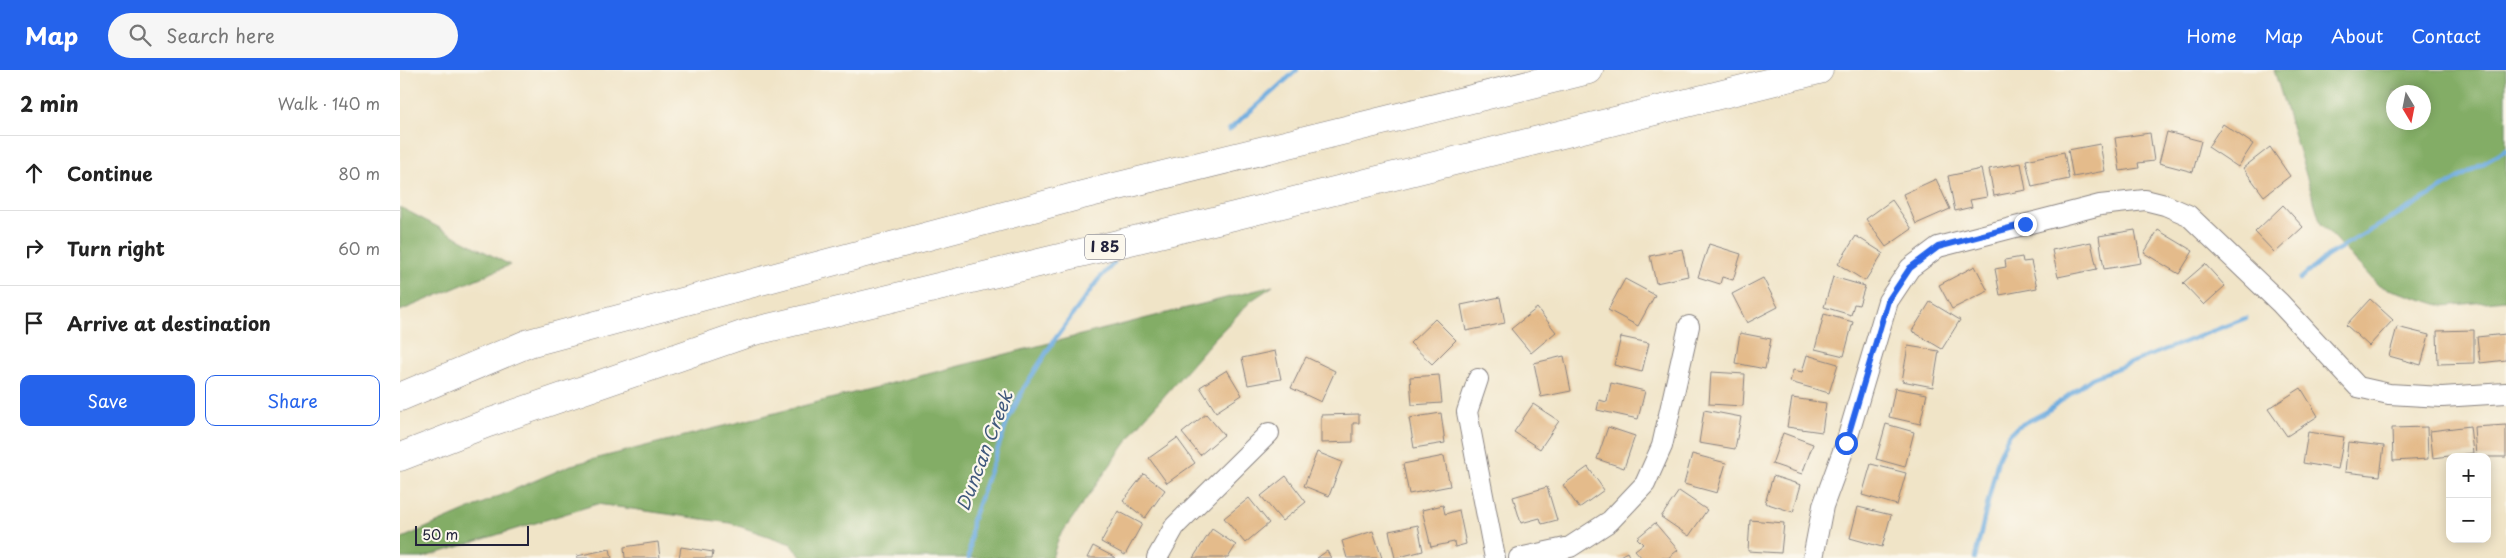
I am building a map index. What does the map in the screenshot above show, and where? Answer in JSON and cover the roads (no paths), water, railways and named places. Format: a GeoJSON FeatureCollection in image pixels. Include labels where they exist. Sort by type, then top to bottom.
{"type":"FeatureCollection","features":[{"type":"Feature","properties":{"kind":"highway"},"geometry":{"type":"LineString","coordinates":[[400,397],[528,343],[1074,196],[1589,70]]}},
{"type":"Feature","properties":{"kind":"highway","name":"I 85"},"geometry":{"type":"LineString","coordinates":[[400,457],[488,423],[751,332],[1234,216],[1820,70]]}},
{"type":"Feature","properties":{"kind":"street"},"geometry":{"type":"LineString","coordinates":[[1813,558],[1823,506],[1846,443],[1888,301],[1910,268],[1938,247],[2100,205],[2145,200],[2165,205],[2188,215],[2280,303],[2358,388],[2389,394],[2442,397],[2506,393]]}},
{"type":"Feature","properties":{"kind":"street"},"geometry":{"type":"LineString","coordinates":[[1519,558],[1570,547],[1610,521],[1645,484],[1662,446],[1689,326]]}},
{"type":"Feature","properties":{"kind":"street"},"geometry":{"type":"LineString","coordinates":[[1478,380],[1467,412],[1495,558]]}},
{"type":"Feature","properties":{"kind":"street"},"geometry":{"type":"LineString","coordinates":[[1157,558],[1175,526],[1269,433]]}},
{"type":"Feature","properties":{"kind":"waterway","name":"Duncan Creek"},"geometry":{"type":"LineString","coordinates":[[1229,130],[1297,70]]}},
{"type":"Feature","properties":{"kind":"waterway"},"geometry":{"type":"LineString","coordinates":[[2300,279],[2327,256],[2506,150]]}},
{"type":"Feature","properties":{"kind":"waterway","name":"Duncan Creek"},"geometry":{"type":"LineString","coordinates":[[969,558],[972,521],[1008,420],[1024,388],[1055,339],[1098,280],[1114,263]]}},
{"type":"Feature","properties":{"kind":"waterway"},"geometry":{"type":"LineString","coordinates":[[1975,558],[1998,459],[2008,436],[2017,427],[2046,412],[2092,378],[2246,318]]}}]}
